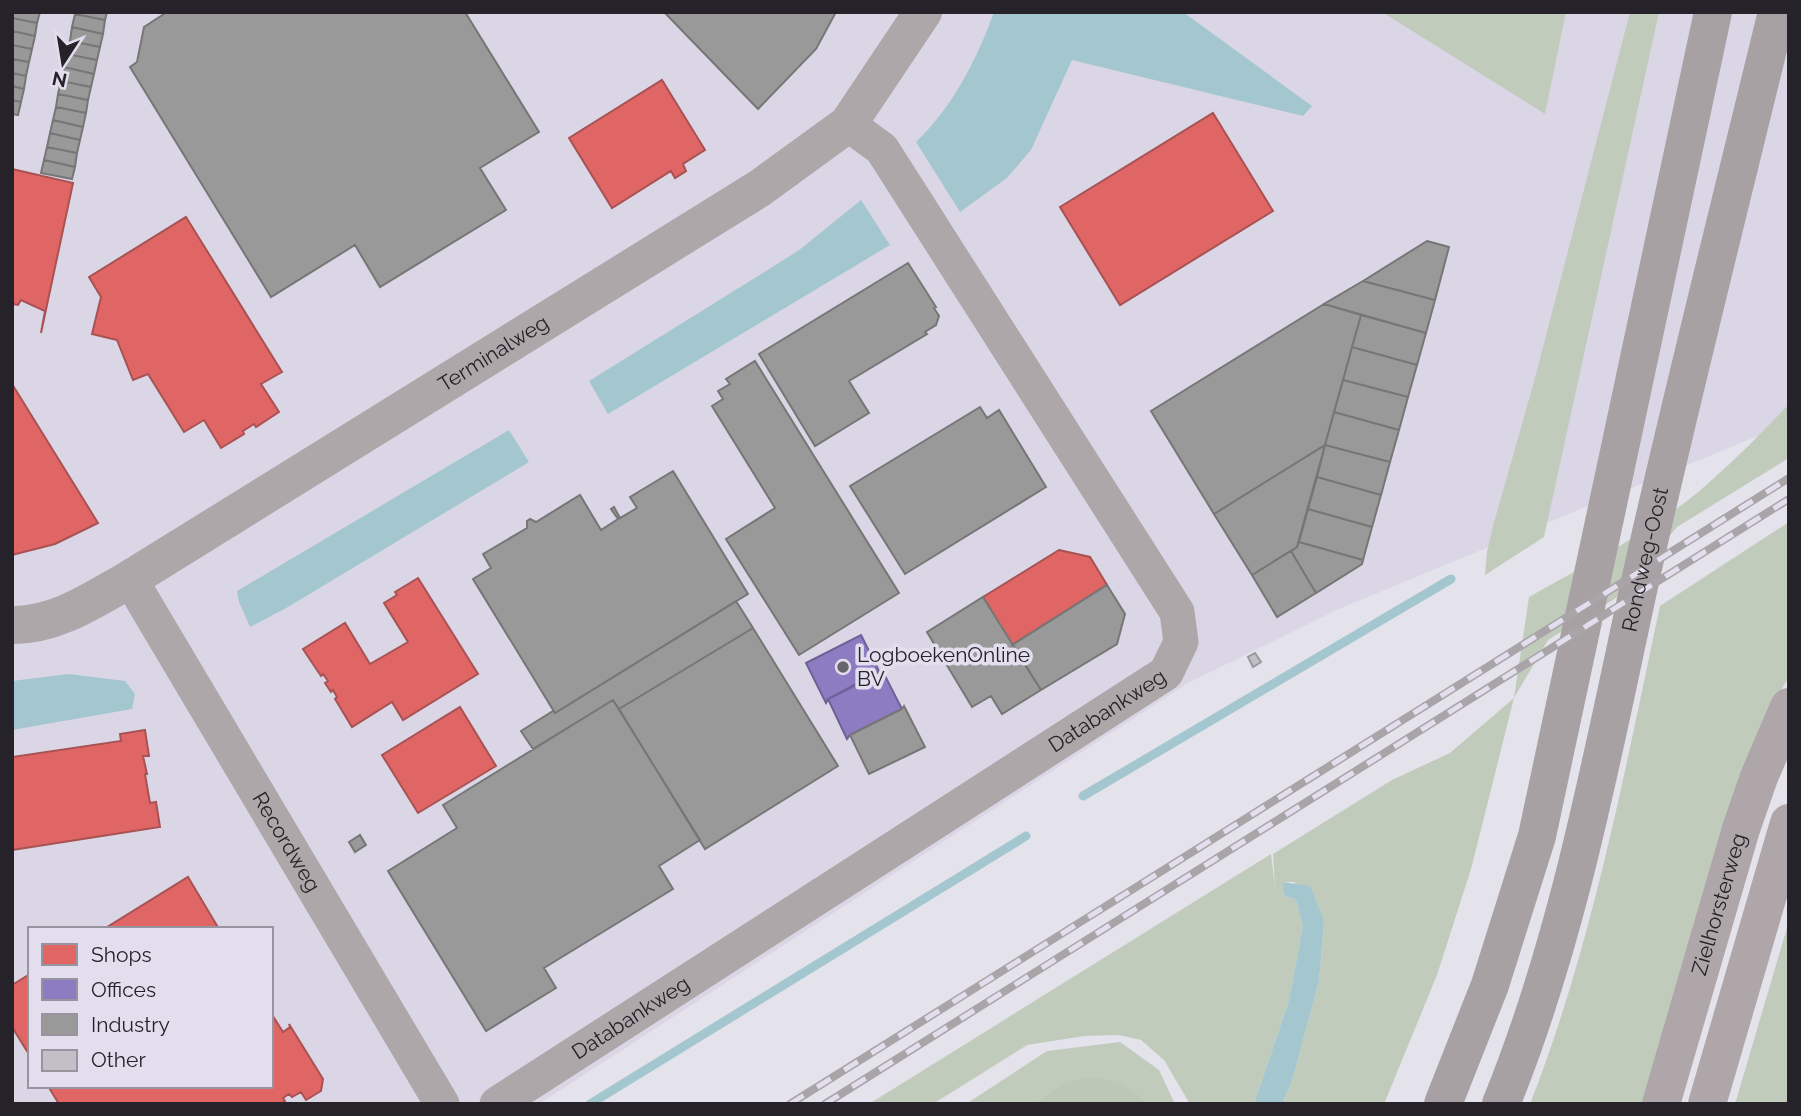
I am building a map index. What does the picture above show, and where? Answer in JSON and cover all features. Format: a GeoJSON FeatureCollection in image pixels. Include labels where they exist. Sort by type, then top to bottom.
{"type":"FeatureCollection","features":[{"type":"Feature","properties":{"kind":"main road"},"geometry":{"type":"LineString","coordinates":[[1443,1104],[1490,985],[1536,836],[1713,12]]}},
{"type":"Feature","properties":{"kind":"main road","name":"Rondweg-Oost"},"geometry":{"type":"LineString","coordinates":[[1501,1104],[1547,974],[1582,853],[1667,463],[1777,12]]}},
{"type":"Feature","properties":{"kind":"main road","name":"Zielhorsterweg"},"geometry":{"type":"LineString","coordinates":[[1661,1104],[1741,829],[1759,777],[1789,707]]}},
{"type":"Feature","properties":{"kind":"main road","name":"Zielhorsterweg"},"geometry":{"type":"LineString","coordinates":[[1707,1104],[1789,823]]}},
{"type":"Feature","properties":{"kind":"street","name":"Terminalweg"},"geometry":{"type":"LineString","coordinates":[[12,625],[25,626],[67,614],[130,579],[760,188],[848,124],[923,12]]}},
{"type":"Feature","properties":{"kind":"street","name":"Databankweg"},"geometry":{"type":"LineString","coordinates":[[497,1104],[1166,674],[1181,642],[1177,612],[882,149],[848,124]]}},
{"type":"Feature","properties":{"kind":"street","name":"Recordweg"},"geometry":{"type":"LineString","coordinates":[[130,579],[442,1104]]}},
{"type":"Feature","properties":{"kind":"shaded area"},"geometry":{"type":"Polygon","coordinates":[[[12,12],[1789,12],[1789,423],[1341,608],[1188,683],[539,1104],[12,1104],[12,12]]]}},
{"type":"Feature","properties":{"kind":"green space"},"geometry":{"type":"Polygon","coordinates":[[[1382,12],[1566,12],[1545,114],[1382,12]]]}},
{"type":"Feature","properties":{"kind":"green space"},"geometry":{"type":"Polygon","coordinates":[[[1630,12],[1659,12],[1544,537],[1485,575],[1493,526],[1535,378],[1630,12]]]}},
{"type":"Feature","properties":{"kind":"green space"},"geometry":{"type":"Polygon","coordinates":[[[1789,404],[1789,458],[1677,527],[1616,598],[1548,640],[1514,698],[1529,597],[1615,548],[1677,508],[1733,461],[1789,404]]]}},
{"type":"Feature","properties":{"kind":"green space"},"geometry":{"type":"Polygon","coordinates":[[[1789,522],[1789,677],[1764,718],[1650,1104],[1530,1104],[1572,982],[1589,920],[1620,795],[1660,606],[1789,522]]]}},
{"type":"Feature","properties":{"kind":"green space"},"geometry":{"type":"Polygon","coordinates":[[[1514,698],[1471,869],[1437,975],[1384,1104],[1282,1104],[1292,1081],[1319,981],[1324,921],[1294,882],[1284,882],[1284,895],[1296,900],[1303,926],[1289,1000],[1254,1104],[1190,1104],[1164,1060],[1141,1040],[1119,1035],[1084,1036],[1027,1045],[933,1104],[869,1104],[1271,854],[1275,888],[1273,854],[1392,780],[1450,753],[1514,698]]]}},
{"type":"Feature","properties":{"kind":"green space"},"geometry":{"type":"Polygon","coordinates":[[[1789,921],[1789,1104],[1735,1104],[1789,921]]]}},
{"type":"Feature","properties":{"kind":"green space"},"geometry":{"type":"Polygon","coordinates":[[[1120,1042],[1159,1070],[1175,1104],[966,1104],[1047,1051],[1120,1042]]]}},
{"type":"Feature","properties":{"kind":"green space"},"geometry":{"type":"Polygon","coordinates":[[[1091,1077],[1128,1088],[1146,1104],[1034,1104],[1067,1083],[1091,1077]]]}},
{"type":"Feature","properties":{"kind":"water"},"geometry":{"type":"Polygon","coordinates":[[[994,12],[1183,12],[1312,106],[1303,116],[1072,60],[1031,150],[1007,178],[960,212],[916,142],[952,98],[980,47],[994,12]]]}},
{"type":"Feature","properties":{"kind":"water"},"geometry":{"type":"Polygon","coordinates":[[[861,200],[890,245],[608,414],[589,381],[798,251],[861,200]]]}},
{"type":"Feature","properties":{"kind":"water"},"geometry":{"type":"Polygon","coordinates":[[[509,430],[529,462],[288,607],[250,627],[237,591],[509,430]]]}},
{"type":"Feature","properties":{"kind":"water"},"geometry":{"type":"Polygon","coordinates":[[[69,674],[125,681],[135,694],[132,709],[12,730],[12,681],[69,674]]]}},
{"type":"Feature","properties":{"kind":"water"},"geometry":{"type":"Polygon","coordinates":[[[1283,882],[1310,886],[1324,921],[1319,981],[1292,1081],[1282,1104],[1254,1104],[1289,1000],[1303,926],[1296,900],[1284,895],[1283,882]]]}},
{"type":"Feature","properties":{"kind":"building: Shops"},"geometry":{"type":"Polygon","coordinates":[[[662,80],[705,150],[683,164],[686,171],[675,178],[671,171],[612,208],[569,138],[662,80]]]}},
{"type":"Feature","properties":{"kind":"building: Shops"},"geometry":{"type":"Polygon","coordinates":[[[1213,113],[1273,211],[1120,305],[1060,207],[1213,113]]]}},
{"type":"Feature","properties":{"kind":"building: Shops"},"geometry":{"type":"Polygon","coordinates":[[[12,169],[73,183],[41,333],[45,311],[21,300],[18,305],[12,304],[12,169]]]}},
{"type":"Feature","properties":{"kind":"building: Shops"},"geometry":{"type":"Polygon","coordinates":[[[186,217],[282,372],[261,384],[279,412],[256,427],[254,424],[243,431],[244,434],[221,448],[204,420],[184,432],[148,374],[133,380],[117,340],[92,334],[101,297],[89,277],[186,217]]]}},
{"type":"Feature","properties":{"kind":"building: Shops"},"geometry":{"type":"Polygon","coordinates":[[[12,384],[98,523],[55,544],[12,555],[12,384]]]}},
{"type":"Feature","properties":{"kind":"building: Shops"},"geometry":{"type":"Polygon","coordinates":[[[1059,550],[1090,557],[1107,585],[1012,645],[983,597],[1059,550]]]}},
{"type":"Feature","properties":{"kind":"building: Shops"},"geometry":{"type":"Polygon","coordinates":[[[418,578],[478,674],[403,720],[392,702],[352,727],[335,699],[337,697],[333,690],[331,692],[325,683],[328,681],[323,674],[321,676],[303,649],[345,623],[370,664],[408,642],[384,603],[397,595],[395,592],[418,578]]]}},
{"type":"Feature","properties":{"kind":"building: Shops"},"geometry":{"type":"Polygon","coordinates":[[[460,707],[496,766],[418,813],[382,755],[460,707]]]}},
{"type":"Feature","properties":{"kind":"building: Shops"},"geometry":{"type":"Polygon","coordinates":[[[145,730],[149,756],[143,756],[145,774],[150,803],[156,802],[160,827],[12,850],[12,757],[121,741],[120,734],[145,730]]]}},
{"type":"Feature","properties":{"kind":"building: Shops"},"geometry":{"type":"Polygon","coordinates":[[[188,877],[218,927],[107,927],[188,877]]]}},
{"type":"Feature","properties":{"kind":"building: Shops"},"geometry":{"type":"Polygon","coordinates":[[[28,975],[28,1053],[12,1027],[12,985],[28,975]]]}},
{"type":"Feature","properties":{"kind":"building: Shops"},"geometry":{"type":"Polygon","coordinates":[[[273,1016],[283,1032],[290,1027],[289,1024],[323,1079],[321,1091],[306,1100],[301,1092],[292,1097],[289,1094],[283,1098],[285,1101],[281,1104],[59,1104],[49,1088],[273,1088],[273,1016]]]}},
{"type":"Feature","properties":{"kind":"building: Offices"},"geometry":{"type":"Polygon","coordinates":[[[861,635],[880,673],[828,699],[826,703],[806,663],[861,635]]]}},
{"type":"Feature","properties":{"kind":"building: Offices"},"geometry":{"type":"Polygon","coordinates":[[[882,670],[902,709],[847,739],[828,699],[882,670]]]}},
{"type":"Feature","properties":{"kind":"building: Industry"},"geometry":{"type":"Polygon","coordinates":[[[12,12],[40,12],[37,23],[12,18],[12,12]]]}},
{"type":"Feature","properties":{"kind":"building: Industry"},"geometry":{"type":"Polygon","coordinates":[[[75,12],[107,12],[105,20],[75,12]]]}},
{"type":"Feature","properties":{"kind":"building: Industry"},"geometry":{"type":"Polygon","coordinates":[[[167,12],[465,12],[539,132],[480,168],[506,210],[380,287],[355,245],[271,297],[130,67],[137,62],[144,27],[167,12]]]}},
{"type":"Feature","properties":{"kind":"building: Industry"},"geometry":{"type":"Polygon","coordinates":[[[664,12],[836,12],[816,49],[758,109],[664,12]]]}},
{"type":"Feature","properties":{"kind":"building: Industry"},"geometry":{"type":"Polygon","coordinates":[[[75,14],[105,20],[103,34],[72,27],[75,14]]]}},
{"type":"Feature","properties":{"kind":"building: Industry"},"geometry":{"type":"Polygon","coordinates":[[[12,18],[37,23],[35,36],[12,31],[12,18]]]}},
{"type":"Feature","properties":{"kind":"building: Industry"},"geometry":{"type":"Polygon","coordinates":[[[72,27],[103,34],[100,47],[70,41],[72,27]]]}},
{"type":"Feature","properties":{"kind":"building: Industry"},"geometry":{"type":"Polygon","coordinates":[[[12,31],[35,36],[32,49],[12,45],[12,31]]]}},
{"type":"Feature","properties":{"kind":"building: Industry"},"geometry":{"type":"Polygon","coordinates":[[[70,41],[100,47],[97,60],[67,54],[70,41]]]}},
{"type":"Feature","properties":{"kind":"building: Industry"},"geometry":{"type":"Polygon","coordinates":[[[12,45],[32,49],[29,62],[12,59],[12,45]]]}},
{"type":"Feature","properties":{"kind":"building: Industry"},"geometry":{"type":"Polygon","coordinates":[[[67,54],[97,60],[94,74],[64,67],[67,54]]]}},
{"type":"Feature","properties":{"kind":"building: Industry"},"geometry":{"type":"Polygon","coordinates":[[[12,59],[29,62],[26,76],[12,73],[12,59]]]}},
{"type":"Feature","properties":{"kind":"building: Industry"},"geometry":{"type":"Polygon","coordinates":[[[64,67],[94,74],[91,87],[61,81],[64,67]]]}},
{"type":"Feature","properties":{"kind":"building: Industry"},"geometry":{"type":"Polygon","coordinates":[[[12,73],[26,76],[24,89],[12,86],[12,73]]]}},
{"type":"Feature","properties":{"kind":"building: Industry"},"geometry":{"type":"Polygon","coordinates":[[[61,81],[91,87],[88,100],[58,94],[61,81]]]}},
{"type":"Feature","properties":{"kind":"building: Industry"},"geometry":{"type":"Polygon","coordinates":[[[12,86],[24,89],[21,102],[12,100],[12,86]]]}},
{"type":"Feature","properties":{"kind":"building: Industry"},"geometry":{"type":"Polygon","coordinates":[[[58,94],[88,100],[86,113],[56,107],[58,94]]]}},
{"type":"Feature","properties":{"kind":"building: Industry"},"geometry":{"type":"Polygon","coordinates":[[[12,100],[21,102],[18,115],[12,114],[12,100]]]}},
{"type":"Feature","properties":{"kind":"building: Industry"},"geometry":{"type":"Polygon","coordinates":[[[56,107],[86,113],[83,127],[53,120],[56,107]]]}},
{"type":"Feature","properties":{"kind":"building: Industry"},"geometry":{"type":"Polygon","coordinates":[[[53,120],[83,127],[80,140],[50,133],[53,120]]]}},
{"type":"Feature","properties":{"kind":"building: Industry"},"geometry":{"type":"Polygon","coordinates":[[[50,133],[80,140],[77,153],[47,147],[50,133]]]}},
{"type":"Feature","properties":{"kind":"building: Industry"},"geometry":{"type":"Polygon","coordinates":[[[47,147],[77,153],[75,167],[44,160],[47,147]]]}},
{"type":"Feature","properties":{"kind":"building: Industry"},"geometry":{"type":"Polygon","coordinates":[[[44,160],[75,167],[72,179],[41,173],[44,160]]]}},
{"type":"Feature","properties":{"kind":"building: Industry"},"geometry":{"type":"Polygon","coordinates":[[[1427,241],[1449,247],[1435,300],[1363,281],[1427,241]]]}},
{"type":"Feature","properties":{"kind":"building: Industry"},"geometry":{"type":"Polygon","coordinates":[[[908,263],[936,307],[934,308],[939,316],[936,325],[925,332],[927,334],[849,381],[869,413],[815,446],[759,354],[908,263]]]}},
{"type":"Feature","properties":{"kind":"building: Industry"},"geometry":{"type":"Polygon","coordinates":[[[1363,281],[1435,300],[1426,333],[1324,304],[1363,281]]]}},
{"type":"Feature","properties":{"kind":"building: Industry"},"geometry":{"type":"Polygon","coordinates":[[[1324,304],[1361,315],[1325,445],[1214,514],[1151,411],[1324,304]]]}},
{"type":"Feature","properties":{"kind":"building: Industry"},"geometry":{"type":"Polygon","coordinates":[[[1361,315],[1426,333],[1417,365],[1352,347],[1361,315]]]}},
{"type":"Feature","properties":{"kind":"building: Industry"},"geometry":{"type":"Polygon","coordinates":[[[1352,347],[1417,365],[1408,397],[1343,380],[1352,347]]]}},
{"type":"Feature","properties":{"kind":"building: Industry"},"geometry":{"type":"Polygon","coordinates":[[[755,361],[899,593],[799,655],[726,539],[775,508],[712,406],[723,399],[718,391],[730,384],[726,379],[755,361]]]}},
{"type":"Feature","properties":{"kind":"building: Industry"},"geometry":{"type":"Polygon","coordinates":[[[1343,380],[1408,397],[1399,430],[1334,412],[1343,380]]]}},
{"type":"Feature","properties":{"kind":"building: Industry"},"geometry":{"type":"Polygon","coordinates":[[[980,407],[987,418],[999,410],[1046,487],[905,574],[850,486],[980,407]]]}},
{"type":"Feature","properties":{"kind":"building: Industry"},"geometry":{"type":"Polygon","coordinates":[[[1334,412],[1399,430],[1390,462],[1325,445],[1334,412]]]}},
{"type":"Feature","properties":{"kind":"building: Industry"},"geometry":{"type":"Polygon","coordinates":[[[1325,445],[1297,547],[1252,575],[1214,514],[1325,445]]]}},
{"type":"Feature","properties":{"kind":"building: Industry"},"geometry":{"type":"Polygon","coordinates":[[[1325,445],[1390,462],[1381,495],[1317,477],[1325,445]]]}},
{"type":"Feature","properties":{"kind":"building: Industry"},"geometry":{"type":"Polygon","coordinates":[[[673,471],[748,594],[555,713],[473,579],[491,568],[483,554],[527,528],[527,521],[530,519],[536,522],[580,495],[601,530],[618,519],[611,509],[614,507],[620,518],[637,508],[630,497],[673,471]]]}},
{"type":"Feature","properties":{"kind":"building: Industry"},"geometry":{"type":"Polygon","coordinates":[[[1317,477],[1381,495],[1372,527],[1308,509],[1317,477]]]}},
{"type":"Feature","properties":{"kind":"building: Industry"},"geometry":{"type":"Polygon","coordinates":[[[1308,509],[1372,527],[1363,560],[1299,542],[1308,509]]]}},
{"type":"Feature","properties":{"kind":"building: Industry"},"geometry":{"type":"Polygon","coordinates":[[[1299,542],[1363,560],[1362,564],[1316,593],[1291,551],[1299,542]]]}},
{"type":"Feature","properties":{"kind":"building: Industry"},"geometry":{"type":"Polygon","coordinates":[[[1291,551],[1316,593],[1277,617],[1252,575],[1291,551]]]}},
{"type":"Feature","properties":{"kind":"building: Industry"},"geometry":{"type":"Polygon","coordinates":[[[1107,585],[1125,614],[1117,644],[1041,690],[1012,645],[1107,585]]]}},
{"type":"Feature","properties":{"kind":"building: Industry"},"geometry":{"type":"Polygon","coordinates":[[[983,597],[1041,690],[1002,714],[991,696],[972,707],[927,632],[983,597]]]}},
{"type":"Feature","properties":{"kind":"building: Industry"},"geometry":{"type":"Polygon","coordinates":[[[736,601],[753,628],[619,709],[613,700],[533,749],[521,731],[553,711],[555,713],[736,601]]]}},
{"type":"Feature","properties":{"kind":"building: Industry"},"geometry":{"type":"Polygon","coordinates":[[[753,628],[838,766],[705,849],[619,709],[753,628]]]}},
{"type":"Feature","properties":{"kind":"building: Industry"},"geometry":{"type":"Polygon","coordinates":[[[613,700],[700,840],[659,866],[673,889],[544,968],[556,988],[486,1031],[388,871],[457,828],[443,805],[613,700]]]}},
{"type":"Feature","properties":{"kind":"building: Industry"},"geometry":{"type":"Polygon","coordinates":[[[904,706],[925,747],[869,774],[850,735],[904,706]]]}},
{"type":"Feature","properties":{"kind":"building: Industry"},"geometry":{"type":"Polygon","coordinates":[[[360,835],[366,845],[355,852],[349,842],[360,835]]]}},
{"type":"Feature","properties":{"kind":"building: Other"},"geometry":{"type":"Polygon","coordinates":[[[1255,653],[1261,662],[1253,667],[1248,657],[1255,653]]]}},
{"type":"Feature","properties":{"kind":"waterway"},"geometry":{"type":"LineString","coordinates":[[1083,796],[1451,579]]}},
{"type":"Feature","properties":{"kind":"waterway"},"geometry":{"type":"LineString","coordinates":[[590,1104],[1026,836]]}},
{"type":"Feature","properties":{"kind":"railway"},"geometry":{"type":"LineString","coordinates":[[790,1104],[1789,478]]}},
{"type":"Feature","properties":{"kind":"railway"},"geometry":{"type":"LineString","coordinates":[[825,1104],[1789,499]]}},
{"type":"Feature","properties":{"kind":"place","name":"LogboekenOnline BV"},"geometry":{"type":"Point","coordinates":[843,667]}}]}
